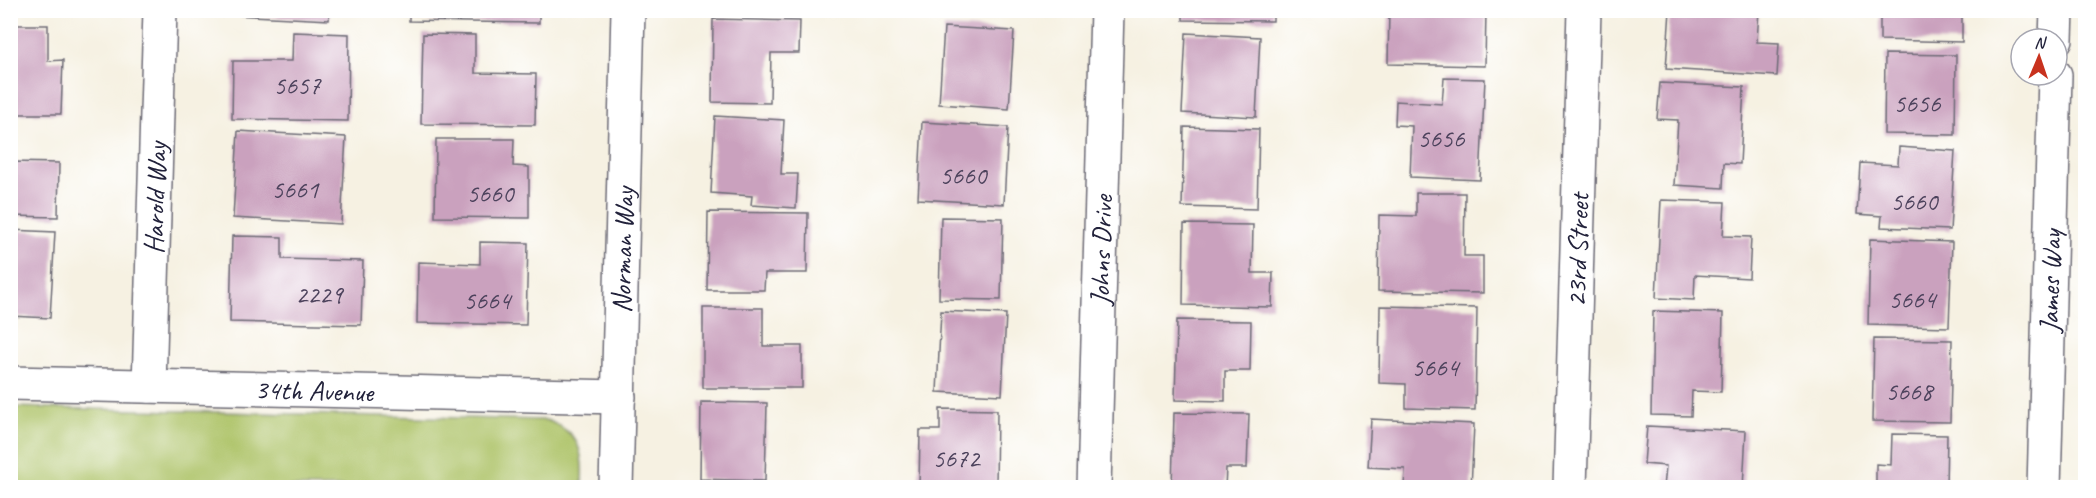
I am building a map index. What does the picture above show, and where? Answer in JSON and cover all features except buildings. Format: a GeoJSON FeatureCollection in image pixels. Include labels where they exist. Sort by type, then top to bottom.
{"type":"FeatureCollection","features":[{"type":"Feature","properties":{"kind":"street","name":"Harold Way"},"geometry":{"type":"LineString","coordinates":[[149,386],[160,10]]}},
{"type":"Feature","properties":{"kind":"street","name":"Norman Way"},"geometry":{"type":"LineString","coordinates":[[616,488],[628,10]]}},
{"type":"Feature","properties":{"kind":"street","name":"Johns Drive"},"geometry":{"type":"LineString","coordinates":[[1094,488],[1107,10]]}},
{"type":"Feature","properties":{"kind":"street","name":"23rd Street"},"geometry":{"type":"LineString","coordinates":[[1570,488],[1584,10]]}},
{"type":"Feature","properties":{"kind":"street"},"geometry":{"type":"LineString","coordinates":[[2056,27],[2057,10]]}},
{"type":"Feature","properties":{"kind":"street","name":"James Way"},"geometry":{"type":"LineString","coordinates":[[2044,488],[2055,87]]}},
{"type":"Feature","properties":{"kind":"street","name":"34th Avenue"},"geometry":{"type":"LineString","coordinates":[[10,383],[619,397]]}},
{"type":"Feature","properties":{"kind":"green space"},"geometry":{"type":"Polygon","coordinates":[[[11,407],[546,420],[567,431],[578,445],[582,464],[582,487],[11,487],[11,407]]]}}]}
